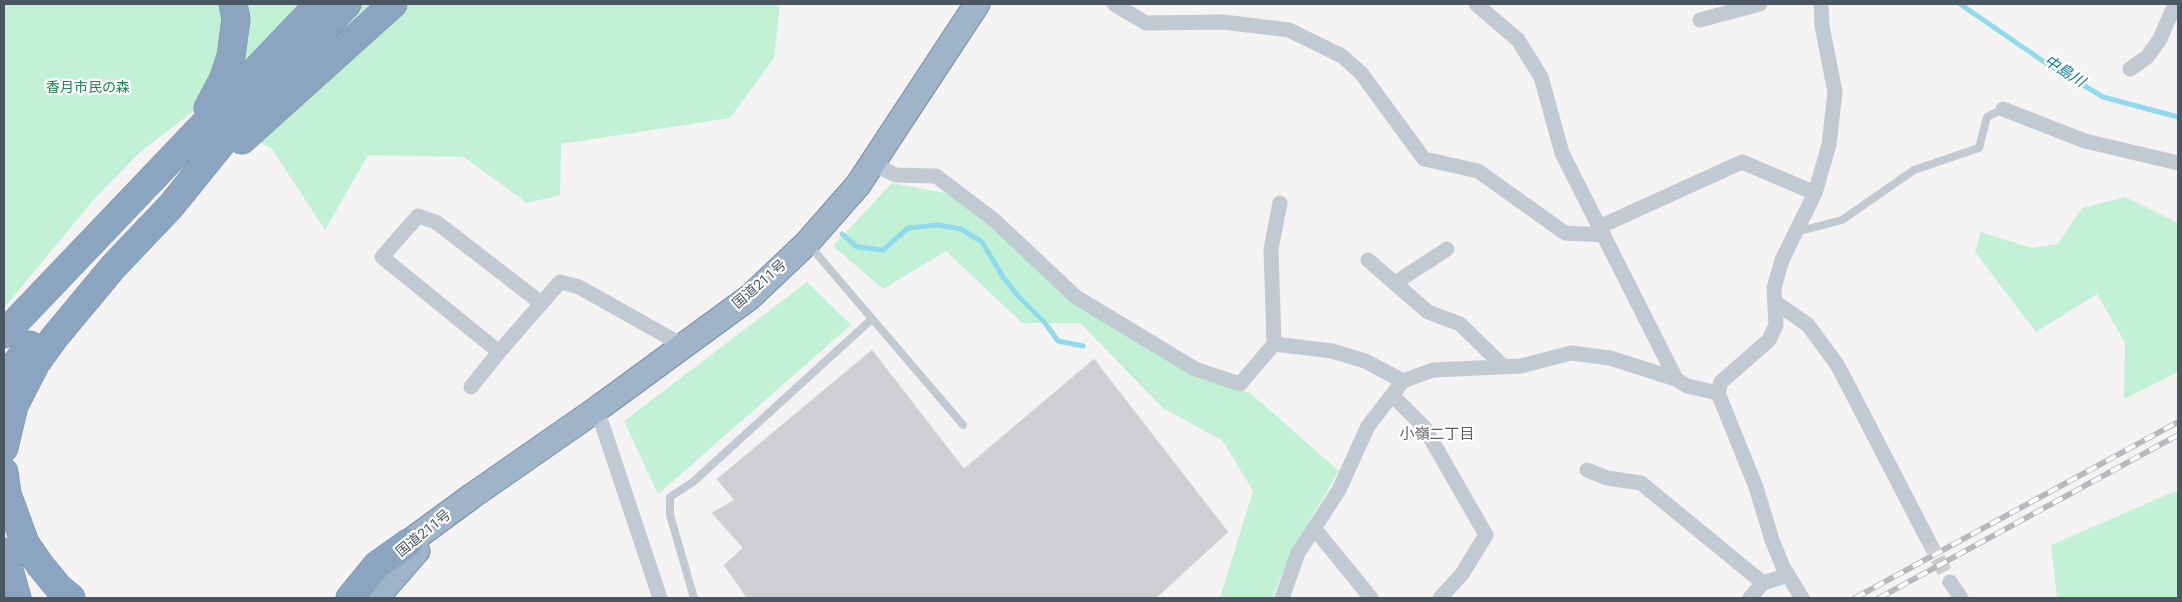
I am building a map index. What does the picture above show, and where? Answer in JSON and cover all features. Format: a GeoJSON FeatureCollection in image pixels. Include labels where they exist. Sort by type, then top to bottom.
{"type":"FeatureCollection","features":[{"type":"Feature","properties":{"kind":"highway"},"geometry":{"type":"LineString","coordinates":[[160,168],[198,122],[223,80],[231,56],[236,19],[232,4]]}},
{"type":"Feature","properties":{"kind":"highway"},"geometry":{"type":"LineString","coordinates":[[4,334],[160,168],[320,4]]}},
{"type":"Feature","properties":{"kind":"highway"},"geometry":{"type":"LineString","coordinates":[[171,206],[264,91],[347,4]]}},
{"type":"Feature","properties":{"kind":"highway"},"geometry":{"type":"LineString","coordinates":[[4,380],[18,358],[36,338],[113,267],[171,206],[340,49],[393,4]]}},
{"type":"Feature","properties":{"kind":"highway","name":"国道211号"},"geometry":{"type":"LineString","coordinates":[[360,598],[408,543],[597,409],[750,297],[807,242],[858,185],[977,4]]}},
{"type":"Feature","properties":{"kind":"highway"},"geometry":{"type":"LineString","coordinates":[[4,448],[14,406],[36,363],[54,338],[113,267]]}},
{"type":"Feature","properties":{"kind":"highway"},"geometry":{"type":"LineString","coordinates":[[4,472],[10,502],[25,543],[59,588],[71,598]]}},
{"type":"Feature","properties":{"kind":"highway","name":"国道211号"},"geometry":{"type":"LineString","coordinates":[[376,598],[404,565],[472,496]]}},
{"type":"Feature","properties":{"kind":"highway"},"geometry":{"type":"LineString","coordinates":[[350,598],[377,564],[408,543]]}},
{"type":"Feature","properties":{"kind":"highway"},"geometry":{"type":"LineString","coordinates":[[4,552],[16,598]]}},
{"type":"Feature","properties":{"kind":"highway"},"geometry":{"type":"LineString","coordinates":[[4,584],[16,598]]}},
{"type":"Feature","properties":{"kind":"street"},"geometry":{"type":"LineString","coordinates":[[1114,4],[1146,23],[1223,22],[1289,30],[1342,56],[1361,73],[1424,159],[1478,171],[1564,233],[1601,231],[1742,162],[1814,194]]}},
{"type":"Feature","properties":{"kind":"street"},"geometry":{"type":"LineString","coordinates":[[1476,4],[1518,40],[1541,77],[1562,153],[1676,378]]}},
{"type":"Feature","properties":{"kind":"street"},"geometry":{"type":"LineString","coordinates":[[1700,20],[1760,4]]}},
{"type":"Feature","properties":{"kind":"street"},"geometry":{"type":"LineString","coordinates":[[1802,598],[1788,575],[1772,540],[1756,487],[1718,393],[1722,382],[1768,340],[1776,324],[1774,288],[1782,260],[1814,194],[1829,145],[1835,92],[1822,26],[1821,4]]}},
{"type":"Feature","properties":{"kind":"street"},"geometry":{"type":"LineString","coordinates":[[2130,69],[2147,57],[2160,39],[2176,4]]}},
{"type":"Feature","properties":{"kind":"street"},"geometry":{"type":"LineString","coordinates":[[2003,109],[2085,142],[2178,163]]}},
{"type":"Feature","properties":{"kind":"street"},"geometry":{"type":"LineString","coordinates":[[872,164],[896,175],[936,176],[994,220],[1076,297],[1195,369],[1240,384],[1274,344],[1271,249],[1280,203]]}},
{"type":"Feature","properties":{"kind":"street"},"geometry":{"type":"LineString","coordinates":[[499,352],[382,257],[418,216],[436,222],[541,303]]}},
{"type":"Feature","properties":{"kind":"street"},"geometry":{"type":"LineString","coordinates":[[1395,284],[1447,249]]}},
{"type":"Feature","properties":{"kind":"street"},"geometry":{"type":"LineString","coordinates":[[1368,260],[1428,312],[1460,324],[1503,366]]}},
{"type":"Feature","properties":{"kind":"street"},"geometry":{"type":"LineString","coordinates":[[471,387],[560,282],[579,287],[684,346]]}},
{"type":"Feature","properties":{"kind":"street"},"geometry":{"type":"LineString","coordinates":[[1775,302],[1808,325],[1838,366],[1927,538]]}},
{"type":"Feature","properties":{"kind":"street"},"geometry":{"type":"LineString","coordinates":[[1274,344],[1332,351],[1365,360],[1403,381]]}},
{"type":"Feature","properties":{"kind":"street"},"geometry":{"type":"LineString","coordinates":[[1282,598],[1298,553],[1339,490],[1368,426],[1403,381],[1433,370],[1521,366],[1571,353],[1610,358],[1676,378],[1687,386],[1718,393]]}},
{"type":"Feature","properties":{"kind":"street"},"geometry":{"type":"LineString","coordinates":[[1392,395],[1424,427],[1486,535],[1462,574],[1440,598]]}},
{"type":"Feature","properties":{"kind":"street"},"geometry":{"type":"LineString","coordinates":[[597,409],[659,597]]}},
{"type":"Feature","properties":{"kind":"street"},"geometry":{"type":"LineString","coordinates":[[1587,470],[1606,478],[1641,483],[1763,583]]}},
{"type":"Feature","properties":{"kind":"street"},"geometry":{"type":"LineString","coordinates":[[1314,528],[1371,598]]}},
{"type":"Feature","properties":{"kind":"street"},"geometry":{"type":"LineString","coordinates":[[1750,598],[1763,583],[1788,575]]}},
{"type":"Feature","properties":{"kind":"street"},"geometry":{"type":"LineString","coordinates":[[1950,582],[1961,598]]}},
{"type":"Feature","properties":{"kind":"lane"},"geometry":{"type":"LineString","coordinates":[[1794,232],[1812,230],[1842,220],[1914,170],[1978,148],[1987,117],[2003,109]]}},
{"type":"Feature","properties":{"kind":"lane"},"geometry":{"type":"LineString","coordinates":[[807,242],[963,424]]}},
{"type":"Feature","properties":{"kind":"lane"},"geometry":{"type":"LineString","coordinates":[[694,598],[670,515],[670,497],[693,482],[872,319]]}},
{"type":"Feature","properties":{"kind":"green space","name":"香月市民の森"},"geometry":{"type":"Polygon","coordinates":[[[4,4],[780,4],[774,58],[730,118],[561,144],[560,195],[527,203],[464,157],[368,155],[325,230],[272,149],[196,109],[139,153],[95,198],[4,308],[4,4]]]}},
{"type":"Feature","properties":{"kind":"green space"},"geometry":{"type":"Polygon","coordinates":[[[892,183],[955,195],[1074,303],[1194,377],[1250,393],[1339,471],[1292,550],[1272,598],[1220,598],[1253,491],[1223,441],[1163,408],[1080,323],[1022,323],[946,251],[883,289],[833,246],[892,183]]]}},
{"type":"Feature","properties":{"kind":"green space"},"geometry":{"type":"Polygon","coordinates":[[[2125,197],[2178,223],[2178,372],[2124,399],[2125,343],[2097,294],[2036,332],[1975,252],[1981,232],[2031,248],[2058,244],[2082,208],[2125,197]]]}},
{"type":"Feature","properties":{"kind":"green space"},"geometry":{"type":"Polygon","coordinates":[[[807,282],[851,325],[658,494],[624,421],[807,282]]]}},
{"type":"Feature","properties":{"kind":"green space"},"geometry":{"type":"Polygon","coordinates":[[[2178,490],[2178,598],[2057,598],[2051,545],[2178,490]]]}},
{"type":"Feature","properties":{"kind":"building"},"geometry":{"type":"Polygon","coordinates":[[[872,350],[964,469],[1094,359],[1228,532],[1156,598],[747,598],[724,565],[743,548],[712,513],[734,500],[717,479],[872,350]]]}},
{"type":"Feature","properties":{"kind":"waterway","name":"中島川"},"geometry":{"type":"LineString","coordinates":[[1960,4],[2043,61],[2103,97],[2178,117]]}},
{"type":"Feature","properties":{"kind":"waterway"},"geometry":{"type":"LineString","coordinates":[[842,234],[857,247],[883,250],[908,228],[938,225],[961,229],[982,242],[1003,277],[1018,296],[1045,323],[1058,341],[1083,346]]}},
{"type":"Feature","properties":{"kind":"tunnel"},"geometry":{"type":"LineString","coordinates":[[1927,538],[1950,582]]}},
{"type":"Feature","properties":{"kind":"railway"},"geometry":{"type":"LineString","coordinates":[[1855,598],[2178,422]]}},
{"type":"Feature","properties":{"kind":"railway"},"geometry":{"type":"LineString","coordinates":[[1879,598],[2178,435]]}},
{"type":"Feature","properties":{"kind":"district","name":"小嶺二丁目"},"geometry":{"type":"Point","coordinates":[1437,435]}}]}
